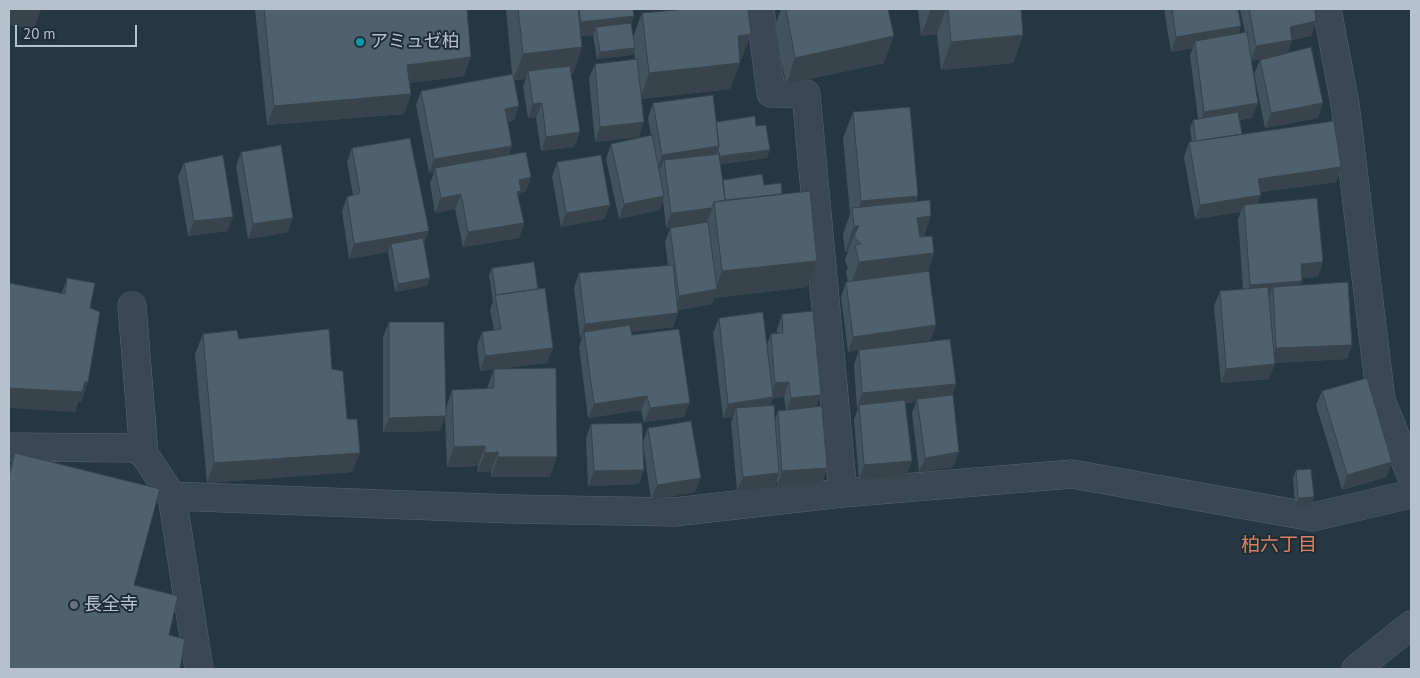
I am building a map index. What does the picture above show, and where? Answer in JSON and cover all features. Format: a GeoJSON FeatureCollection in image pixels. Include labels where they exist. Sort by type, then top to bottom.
{"type":"FeatureCollection","features":[{"type":"Feature","properties":{"kind":"street"},"geometry":{"type":"LineString","coordinates":[[760,9],[771,94],[806,94],[843,493]]}},
{"type":"Feature","properties":{"kind":"street"},"geometry":{"type":"LineString","coordinates":[[1327,9],[1345,104],[1381,400],[1411,475]]}},
{"type":"Feature","properties":{"kind":"street"},"geometry":{"type":"LineString","coordinates":[[132,306],[144,454]]}},
{"type":"Feature","properties":{"kind":"street"},"geometry":{"type":"LineString","coordinates":[[9,447],[134,448],[144,454],[172,496],[199,669]]}},
{"type":"Feature","properties":{"kind":"street"},"geometry":{"type":"LineString","coordinates":[[172,496],[512,509],[674,512],[843,493],[1072,474],[1313,517],[1411,494]]}},
{"type":"Feature","properties":{"kind":"street"},"geometry":{"type":"LineString","coordinates":[[1356,669],[1411,625]]}},
{"type":"Feature","properties":{"kind":"building","name":"アミュゼ柏"},"geometry":{"type":"Polygon","coordinates":[[[264,9],[467,9],[471,57],[407,65],[411,94],[274,106],[264,9]]]}},
{"type":"Feature","properties":{"kind":"building"},"geometry":{"type":"Polygon","coordinates":[[[518,9],[578,9],[582,47],[523,54],[518,9]]]}},
{"type":"Feature","properties":{"kind":"building"},"geometry":{"type":"Polygon","coordinates":[[[579,9],[633,9],[634,16],[581,22],[579,9]]]}},
{"type":"Feature","properties":{"kind":"building"},"geometry":{"type":"Polygon","coordinates":[[[685,9],[748,9],[751,34],[738,36],[740,63],[649,73],[642,13],[685,9]]]}},
{"type":"Feature","properties":{"kind":"building"},"geometry":{"type":"Polygon","coordinates":[[[786,9],[888,9],[894,36],[795,58],[786,9]]]}},
{"type":"Feature","properties":{"kind":"building"},"geometry":{"type":"Polygon","coordinates":[[[948,9],[1021,9],[1023,35],[951,42],[948,9]]]}},
{"type":"Feature","properties":{"kind":"building"},"geometry":{"type":"Polygon","coordinates":[[[1172,9],[1238,9],[1241,26],[1176,37],[1172,9]]]}},
{"type":"Feature","properties":{"kind":"building"},"geometry":{"type":"Polygon","coordinates":[[[1249,9],[1315,9],[1316,21],[1290,27],[1292,40],[1256,46],[1249,9]]]}},
{"type":"Feature","properties":{"kind":"building"},"geometry":{"type":"Polygon","coordinates":[[[631,23],[635,48],[600,52],[596,27],[631,23]]]}},
{"type":"Feature","properties":{"kind":"building"},"geometry":{"type":"Polygon","coordinates":[[[1247,32],[1258,103],[1204,112],[1195,41],[1247,32]]]}},
{"type":"Feature","properties":{"kind":"building"},"geometry":{"type":"Polygon","coordinates":[[[1311,47],[1323,103],[1271,113],[1260,60],[1311,47]]]}},
{"type":"Feature","properties":{"kind":"building"},"geometry":{"type":"Polygon","coordinates":[[[637,59],[644,122],[600,127],[595,64],[637,59]]]}},
{"type":"Feature","properties":{"kind":"building"},"geometry":{"type":"Polygon","coordinates":[[[570,66],[580,132],[546,137],[542,103],[533,104],[528,71],[570,66]]]}},
{"type":"Feature","properties":{"kind":"building"},"geometry":{"type":"Polygon","coordinates":[[[513,74],[519,106],[505,109],[512,146],[434,159],[421,91],[513,74]]]}},
{"type":"Feature","properties":{"kind":"building"},"geometry":{"type":"Polygon","coordinates":[[[713,95],[719,146],[662,155],[653,103],[713,95]]]}},
{"type":"Feature","properties":{"kind":"building"},"geometry":{"type":"Polygon","coordinates":[[[910,107],[918,196],[861,201],[853,112],[910,107]]]}},
{"type":"Feature","properties":{"kind":"building"},"geometry":{"type":"Polygon","coordinates":[[[1238,112],[1242,134],[1196,141],[1193,120],[1238,112]]]}},
{"type":"Feature","properties":{"kind":"building"},"geometry":{"type":"Polygon","coordinates":[[[755,116],[756,126],[766,125],[770,150],[720,156],[716,122],[755,116]]]}},
{"type":"Feature","properties":{"kind":"building"},"geometry":{"type":"Polygon","coordinates":[[[1334,121],[1341,167],[1258,179],[1261,195],[1200,205],[1189,142],[1334,121]]]}},
{"type":"Feature","properties":{"kind":"building"},"geometry":{"type":"Polygon","coordinates":[[[652,135],[664,196],[624,204],[611,144],[652,135]]]}},
{"type":"Feature","properties":{"kind":"building"},"geometry":{"type":"Polygon","coordinates":[[[410,138],[429,231],[354,244],[347,197],[360,193],[352,148],[410,138]]]}},
{"type":"Feature","properties":{"kind":"building"},"geometry":{"type":"Polygon","coordinates":[[[281,145],[293,218],[253,224],[241,152],[281,145]]]}},
{"type":"Feature","properties":{"kind":"building"},"geometry":{"type":"Polygon","coordinates":[[[526,152],[531,177],[519,180],[521,191],[517,192],[524,223],[468,232],[461,194],[441,198],[435,168],[526,152]]]}},
{"type":"Feature","properties":{"kind":"building"},"geometry":{"type":"Polygon","coordinates":[[[719,154],[725,200],[714,202],[712,208],[671,213],[664,160],[719,154]]]}},
{"type":"Feature","properties":{"kind":"building"},"geometry":{"type":"Polygon","coordinates":[[[223,155],[233,217],[194,221],[184,163],[223,155]]]}},
{"type":"Feature","properties":{"kind":"building"},"geometry":{"type":"Polygon","coordinates":[[[601,155],[610,205],[566,213],[557,162],[601,155]]]}},
{"type":"Feature","properties":{"kind":"building"},"geometry":{"type":"Polygon","coordinates":[[[762,174],[764,185],[781,183],[782,194],[725,200],[723,180],[762,174]]]}},
{"type":"Feature","properties":{"kind":"building"},"geometry":{"type":"Polygon","coordinates":[[[810,191],[817,261],[722,271],[714,202],[810,191]]]}},
{"type":"Feature","properties":{"kind":"building"},"geometry":{"type":"Polygon","coordinates":[[[1317,198],[1323,262],[1301,264],[1302,281],[1250,285],[1244,205],[1317,198]]]}},
{"type":"Feature","properties":{"kind":"building"},"geometry":{"type":"Polygon","coordinates":[[[930,200],[931,216],[917,218],[920,237],[932,236],[934,253],[859,262],[855,245],[861,244],[855,238],[855,233],[859,226],[854,226],[852,208],[930,200]]]}},
{"type":"Feature","properties":{"kind":"building"},"geometry":{"type":"Polygon","coordinates":[[[708,222],[717,289],[679,296],[670,228],[708,222]]]}},
{"type":"Feature","properties":{"kind":"building"},"geometry":{"type":"Polygon","coordinates":[[[423,238],[430,278],[398,284],[391,244],[423,238]]]}},
{"type":"Feature","properties":{"kind":"building"},"geometry":{"type":"Polygon","coordinates":[[[534,262],[538,289],[496,295],[492,268],[534,262]]]}},
{"type":"Feature","properties":{"kind":"building"},"geometry":{"type":"Polygon","coordinates":[[[673,265],[678,313],[585,324],[579,273],[673,265]]]}},
{"type":"Feature","properties":{"kind":"building"},"geometry":{"type":"Polygon","coordinates":[[[929,271],[936,325],[853,337],[846,282],[929,271]]]}},
{"type":"Feature","properties":{"kind":"building"},"geometry":{"type":"Polygon","coordinates":[[[67,278],[95,283],[90,308],[100,312],[88,382],[85,382],[82,392],[9,388],[9,283],[65,294],[67,278]]]}},
{"type":"Feature","properties":{"kind":"building"},"geometry":{"type":"Polygon","coordinates":[[[1348,282],[1352,345],[1276,348],[1273,287],[1348,282]]]}},
{"type":"Feature","properties":{"kind":"building"},"geometry":{"type":"Polygon","coordinates":[[[1268,287],[1275,364],[1226,369],[1220,291],[1268,287]]]}},
{"type":"Feature","properties":{"kind":"building"},"geometry":{"type":"Polygon","coordinates":[[[545,288],[553,348],[485,356],[482,332],[501,329],[495,295],[545,288]]]}},
{"type":"Feature","properties":{"kind":"building"},"geometry":{"type":"Polygon","coordinates":[[[813,311],[821,395],[791,398],[789,382],[775,383],[771,334],[783,333],[782,314],[813,311]]]}},
{"type":"Feature","properties":{"kind":"building"},"geometry":{"type":"Polygon","coordinates":[[[763,312],[773,397],[728,404],[719,318],[763,312]]]}},
{"type":"Feature","properties":{"kind":"building"},"geometry":{"type":"Polygon","coordinates":[[[389,322],[444,322],[446,416],[389,418],[389,322]]]}},
{"type":"Feature","properties":{"kind":"building"},"geometry":{"type":"Polygon","coordinates":[[[630,325],[632,335],[679,329],[690,403],[650,408],[647,396],[594,404],[584,332],[630,325]]]}},
{"type":"Feature","properties":{"kind":"building"},"geometry":{"type":"Polygon","coordinates":[[[329,329],[332,369],[343,371],[347,419],[357,419],[360,453],[214,463],[203,334],[237,330],[239,339],[329,329]]]}},
{"type":"Feature","properties":{"kind":"building"},"geometry":{"type":"Polygon","coordinates":[[[950,339],[956,384],[862,393],[859,350],[950,339]]]}},
{"type":"Feature","properties":{"kind":"building"},"geometry":{"type":"Polygon","coordinates":[[[556,368],[557,457],[498,457],[498,452],[485,453],[485,446],[454,447],[452,390],[494,388],[494,369],[556,368]]]}},
{"type":"Feature","properties":{"kind":"building"},"geometry":{"type":"Polygon","coordinates":[[[1367,378],[1392,462],[1347,475],[1322,391],[1367,378]]]}},
{"type":"Feature","properties":{"kind":"building"},"geometry":{"type":"Polygon","coordinates":[[[953,395],[959,452],[925,458],[917,399],[953,395]]]}},
{"type":"Feature","properties":{"kind":"building"},"geometry":{"type":"Polygon","coordinates":[[[905,400],[912,461],[864,465],[859,405],[905,400]]]}},
{"type":"Feature","properties":{"kind":"building"},"geometry":{"type":"Polygon","coordinates":[[[774,405],[779,473],[743,477],[736,408],[774,405]]]}},
{"type":"Feature","properties":{"kind":"building"},"geometry":{"type":"Polygon","coordinates":[[[822,406],[827,468],[782,471],[778,411],[822,406]]]}},
{"type":"Feature","properties":{"kind":"building"},"geometry":{"type":"Polygon","coordinates":[[[691,421],[701,478],[657,485],[648,428],[691,421]]]}},
{"type":"Feature","properties":{"kind":"building"},"geometry":{"type":"Polygon","coordinates":[[[642,423],[644,470],[594,471],[591,424],[642,423]]]}},
{"type":"Feature","properties":{"kind":"building"},"geometry":{"type":"Polygon","coordinates":[[[15,453],[160,489],[134,585],[178,596],[169,635],[185,639],[180,669],[9,669],[9,477],[15,453]]]}},
{"type":"Feature","properties":{"kind":"building"},"geometry":{"type":"Polygon","coordinates":[[[1311,469],[1314,497],[1298,498],[1296,470],[1311,469]]]}},
{"type":"Feature","properties":{"kind":"place","name":"アミュゼ柏"},"geometry":{"type":"Point","coordinates":[360,42]}},
{"type":"Feature","properties":{"kind":"place","name":"長全寺"},"geometry":{"type":"Point","coordinates":[74,605]}},
{"type":"Feature","properties":{"kind":"district","name":"柏六丁目"},"geometry":{"type":"Point","coordinates":[1279,546]}}]}
